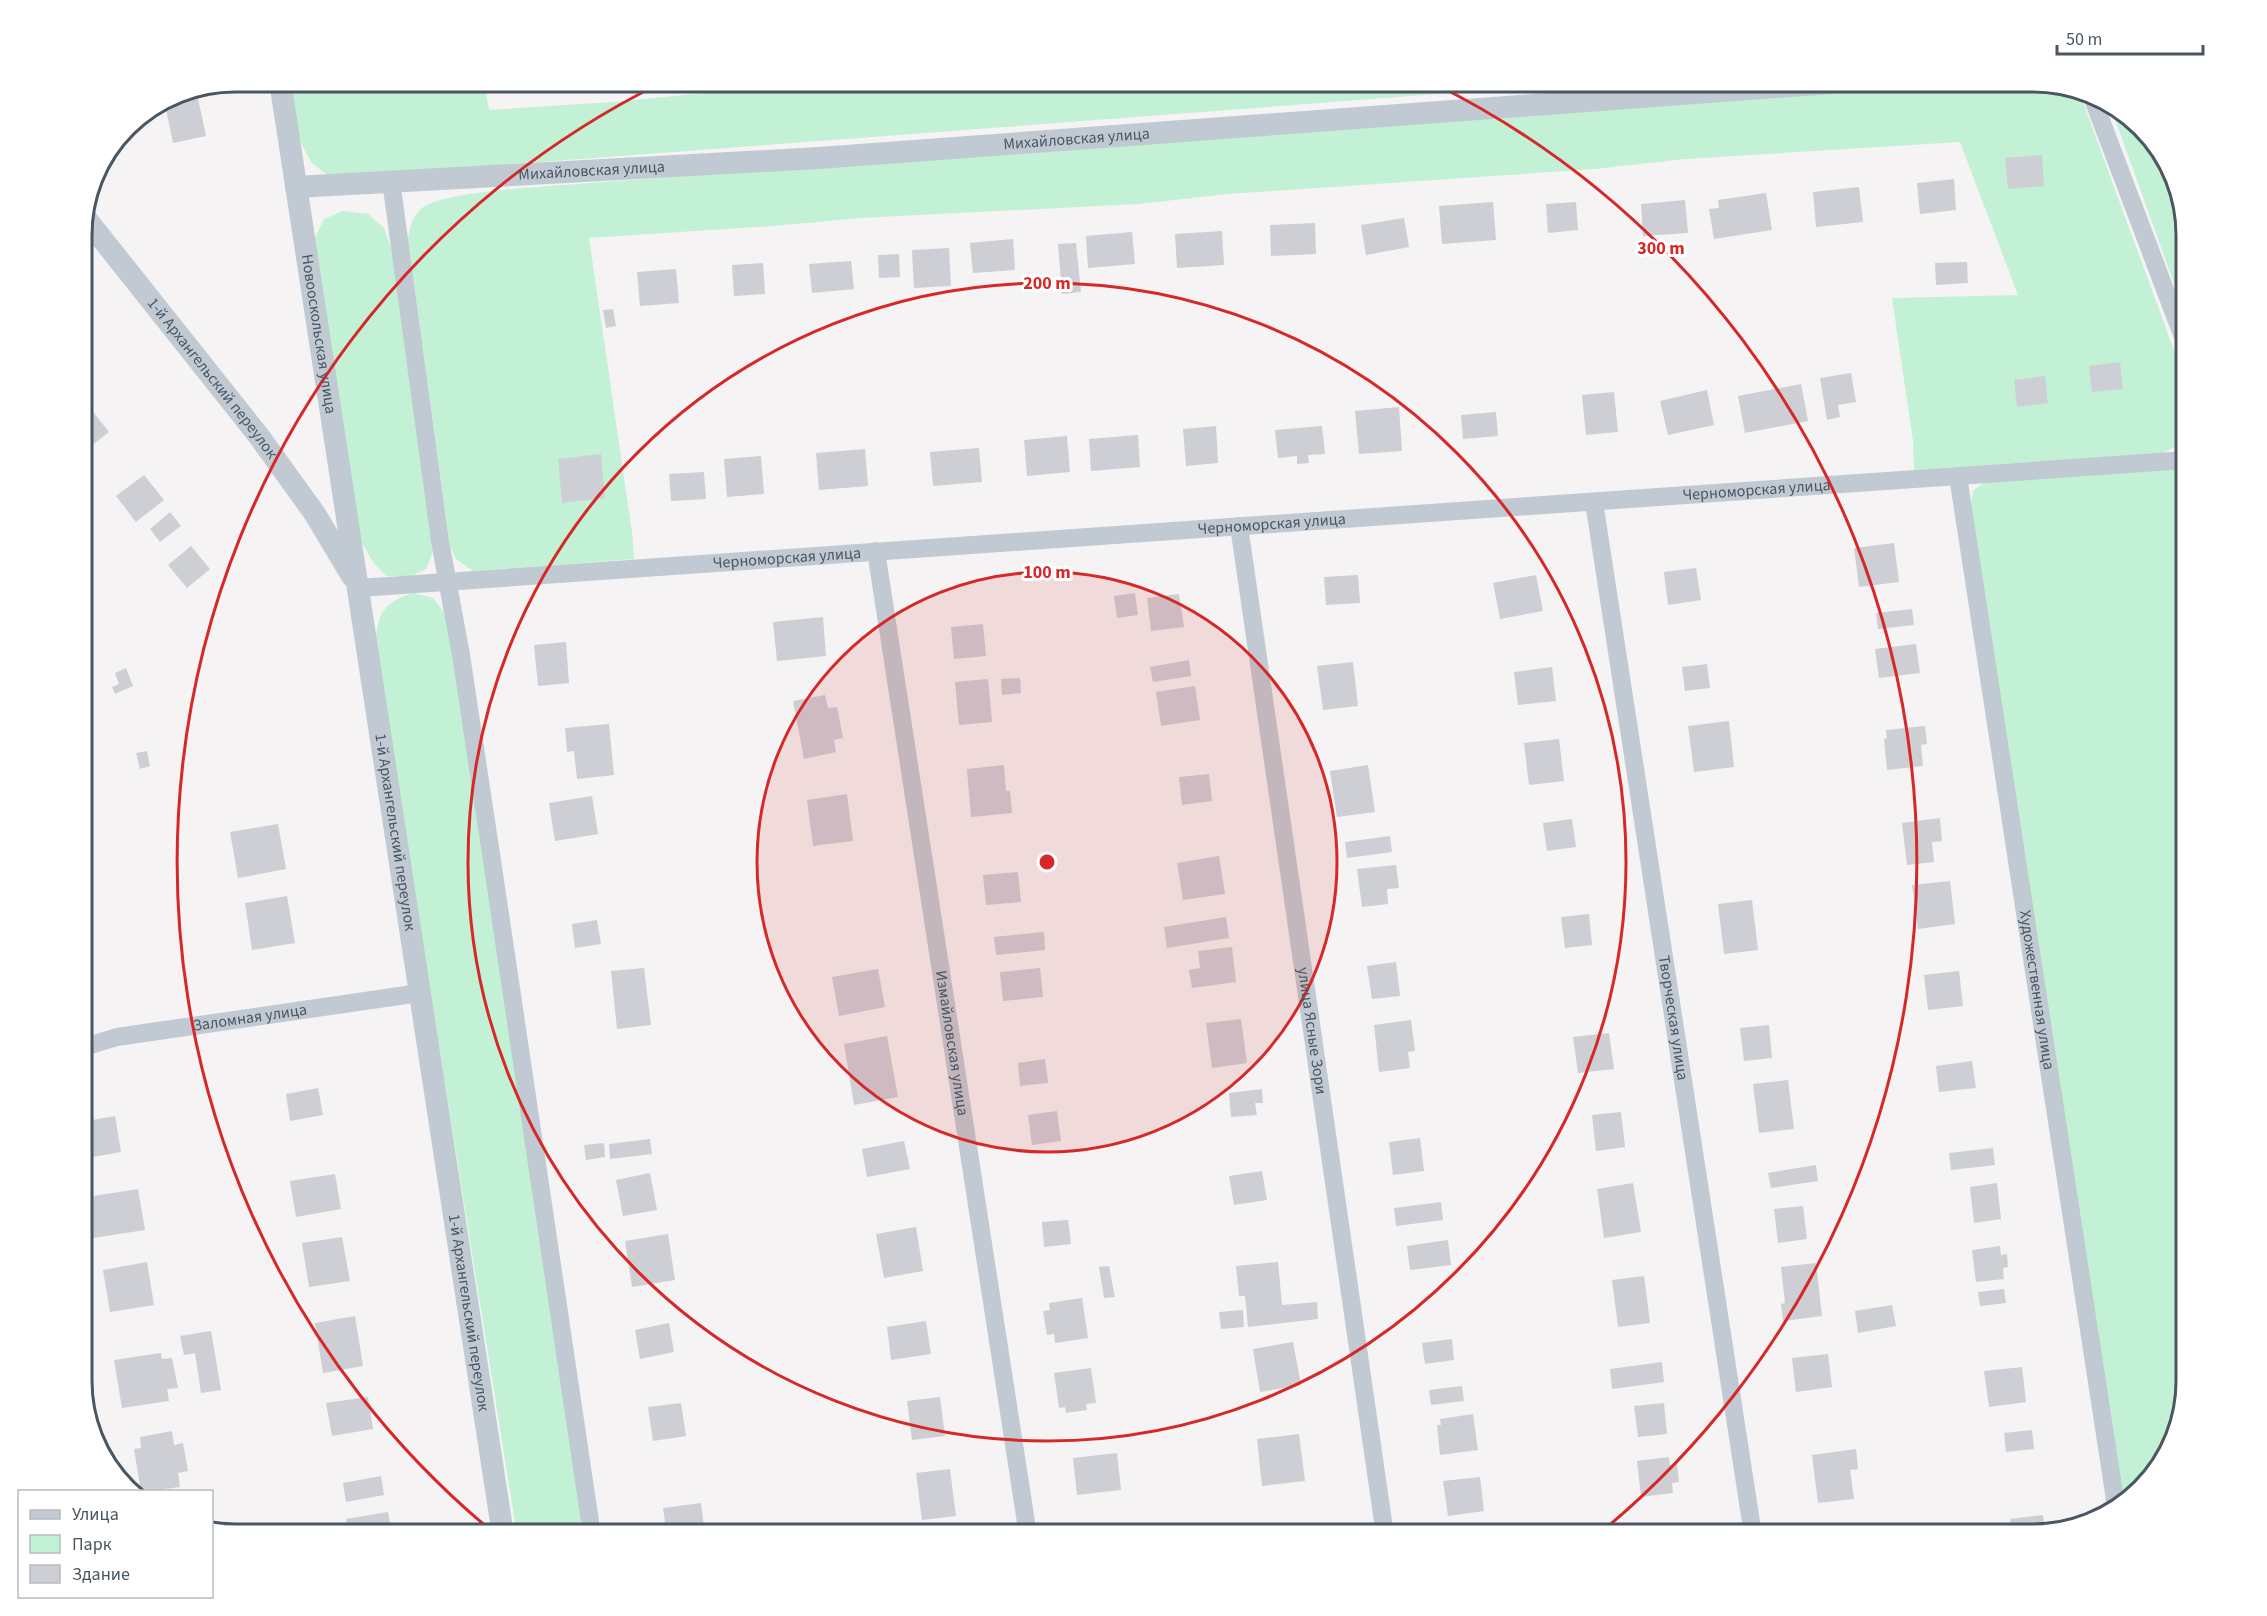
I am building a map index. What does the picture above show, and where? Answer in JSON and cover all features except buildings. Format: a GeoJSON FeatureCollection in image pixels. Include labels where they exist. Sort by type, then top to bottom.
{"type":"FeatureCollection","features":[{"type":"Feature","properties":{"kind":"street","name":"Новооскольская улица"},"geometry":{"type":"LineString","coordinates":[[282,92],[359,588]]}},
{"type":"Feature","properties":{"kind":"street","name":"Михайловская улица"},"geometry":{"type":"LineString","coordinates":[[296,187],[819,158],[1709,92]]}},
{"type":"Feature","properties":{"kind":"street"},"geometry":{"type":"LineString","coordinates":[[2095,106],[2176,319]]}},
{"type":"Feature","properties":{"kind":"street"},"geometry":{"type":"LineString","coordinates":[[391,182],[446,582],[461,655],[590,1524]]}},
{"type":"Feature","properties":{"kind":"street","name":"1-й Архангельский переулок"},"geometry":{"type":"LineString","coordinates":[[92,226],[258,435],[315,514],[359,588],[501,1524]]}},
{"type":"Feature","properties":{"kind":"street","name":"Черноморская улица"},"geometry":{"type":"LineString","coordinates":[[359,588],[2176,461]]}},
{"type":"Feature","properties":{"kind":"street","name":"Художественная улица"},"geometry":{"type":"LineString","coordinates":[[1958,476],[2115,1498]]}},
{"type":"Feature","properties":{"kind":"street","name":"Творческая улица"},"geometry":{"type":"LineString","coordinates":[[1593,502],[1751,1524]]}},
{"type":"Feature","properties":{"kind":"street","name":"улица Ясные Зори"},"geometry":{"type":"LineString","coordinates":[[1239,526],[1383,1524]]}},
{"type":"Feature","properties":{"kind":"street","name":"Измайловская улица"},"geometry":{"type":"LineString","coordinates":[[876,551],[1026,1524]]}},
{"type":"Feature","properties":{"kind":"street","name":"Заломная улица"},"geometry":{"type":"LineString","coordinates":[[92,1045],[117,1037],[420,993]]}},
{"type":"Feature","properties":{"kind":"green space"},"geometry":{"type":"Polygon","coordinates":[[[291,92],[486,92],[489,110],[627,101],[713,92],[1465,92],[331,178],[311,162],[298,137],[291,92]]]}},
{"type":"Feature","properties":{"kind":"green space"},"geometry":{"type":"Polygon","coordinates":[[[1830,92],[2060,94],[2081,100],[2084,105],[2176,356],[2176,447],[2162,453],[1914,470],[1913,441],[1892,298],[2018,295],[1960,142],[1685,159],[1595,169],[1228,194],[1138,204],[860,218],[589,238],[634,559],[473,571],[456,559],[450,546],[408,240],[410,227],[415,215],[433,202],[519,188],[1830,92]]]}},
{"type":"Feature","properties":{"kind":"green space"},"geometry":{"type":"Polygon","coordinates":[[[2115,118],[2134,133],[2146,148],[2161,171],[2168,189],[2176,235],[2176,289],[2115,118]]]}},
{"type":"Feature","properties":{"kind":"green space"},"geometry":{"type":"Polygon","coordinates":[[[343,211],[368,214],[384,228],[392,251],[433,552],[426,569],[411,576],[386,576],[373,562],[358,536],[313,242],[324,219],[343,211]]]}},
{"type":"Feature","properties":{"kind":"green space"},"geometry":{"type":"Polygon","coordinates":[[[2176,469],[2176,1381],[2173,1409],[2161,1445],[2134,1483],[2119,1495],[1970,508],[1973,491],[1989,479],[2176,469]]]}},
{"type":"Feature","properties":{"kind":"green space"},"geometry":{"type":"Polygon","coordinates":[[[413,593],[433,598],[449,619],[582,1524],[515,1524],[375,645],[378,625],[384,611],[394,601],[413,593]]]}}]}
